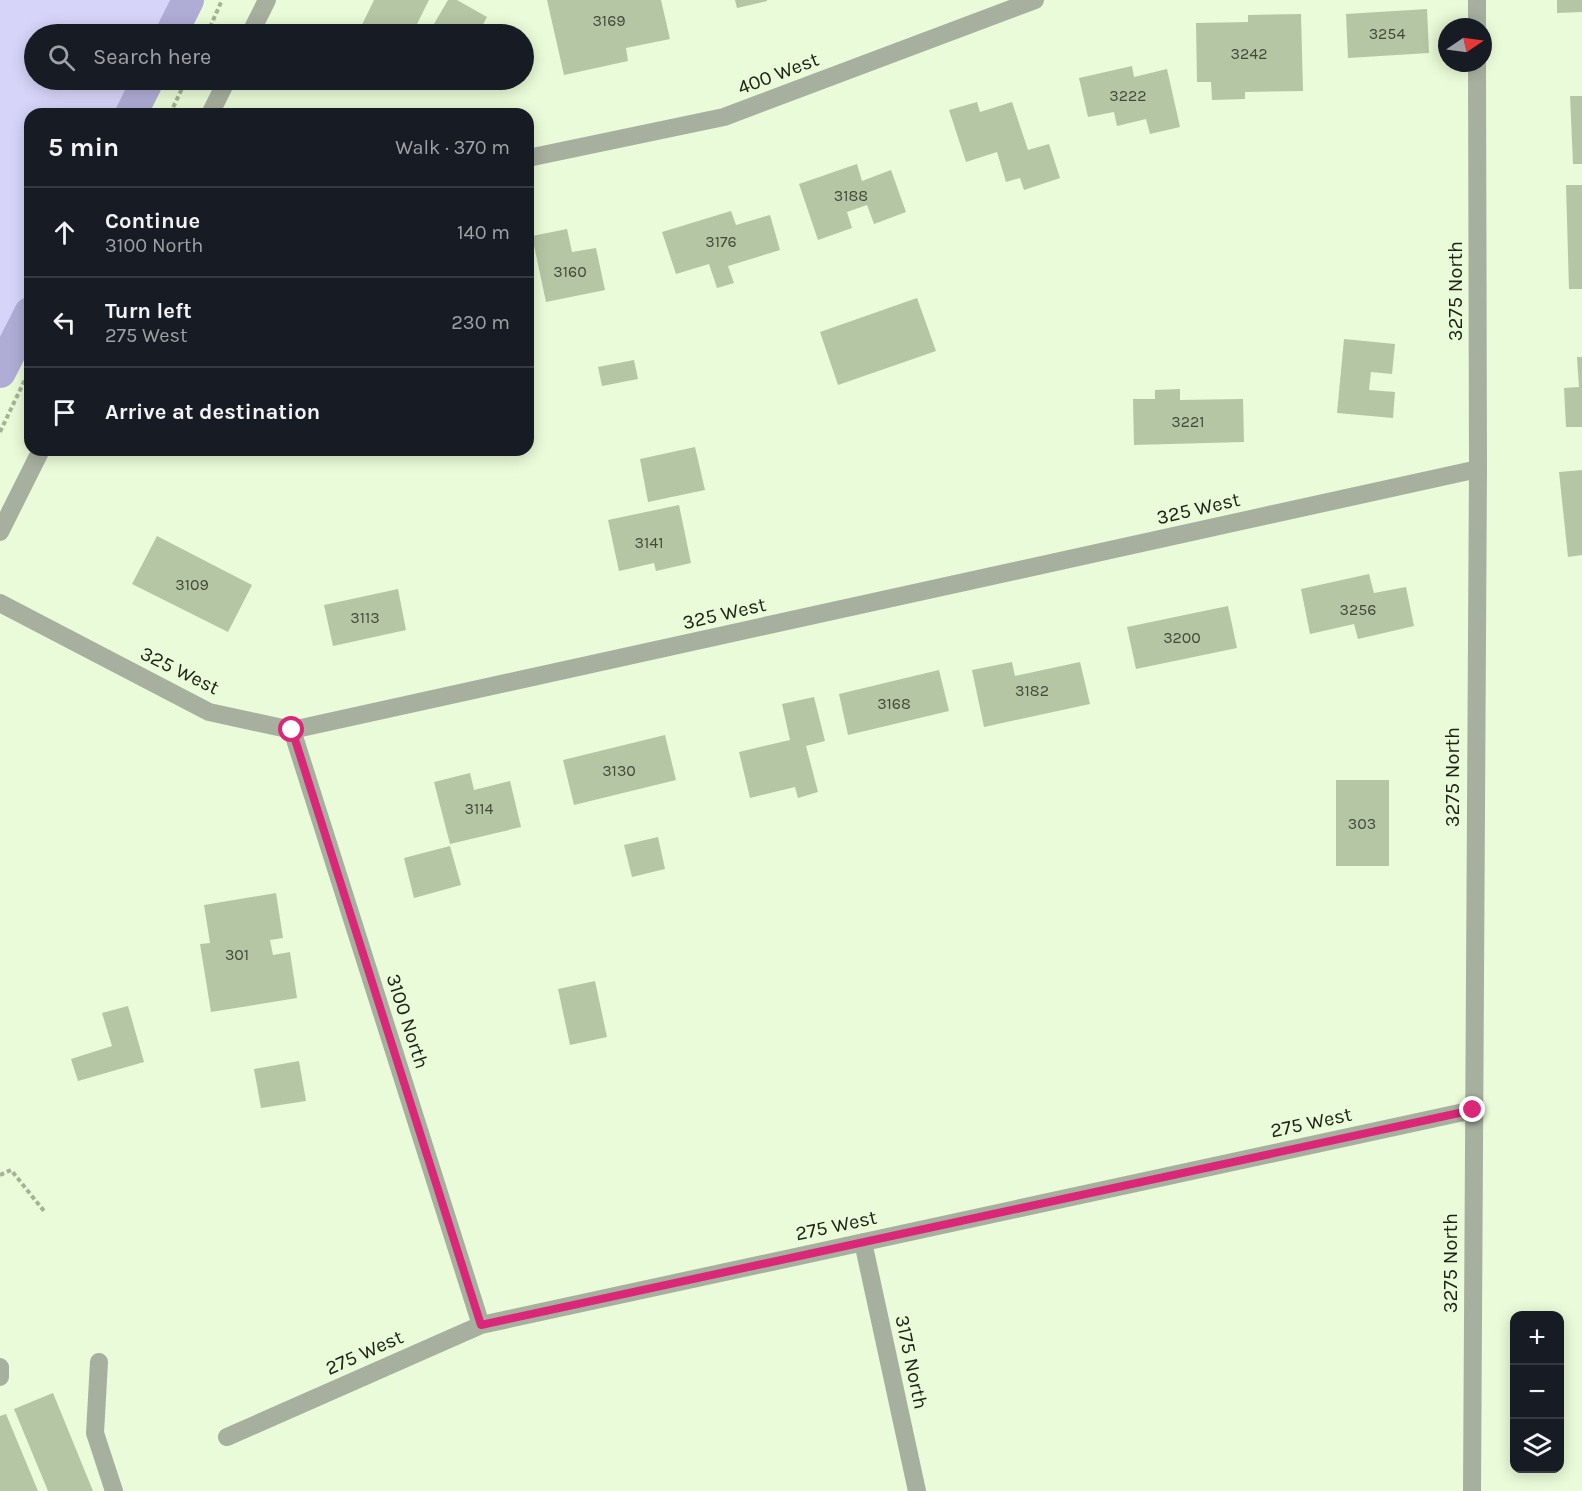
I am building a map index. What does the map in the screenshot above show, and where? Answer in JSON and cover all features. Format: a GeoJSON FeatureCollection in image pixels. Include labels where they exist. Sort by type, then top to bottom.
{"type":"FeatureCollection","features":[{"type":"Feature","properties":{"kind":"street"},"geometry":{"type":"LineString","coordinates":[[255,24],[267,0]]}},
{"type":"Feature","properties":{"kind":"street","name":"400 West"},"geometry":{"type":"LineString","coordinates":[[534,157],[724,117],[1035,0]]}},
{"type":"Feature","properties":{"kind":"street"},"geometry":{"type":"LineString","coordinates":[[1477,0],[1477,18]]}},
{"type":"Feature","properties":{"kind":"street","name":"3275 North"},"geometry":{"type":"LineString","coordinates":[[1472,1491],[1478,469],[1477,72]]}},
{"type":"Feature","properties":{"kind":"street"},"geometry":{"type":"LineString","coordinates":[[213,108],[222,90]]}},
{"type":"Feature","properties":{"kind":"street"},"geometry":{"type":"LineString","coordinates":[[0,532],[38,456]]}},
{"type":"Feature","properties":{"kind":"street","name":"325 West"},"geometry":{"type":"LineString","coordinates":[[0,603],[209,712],[292,730],[1478,469]]}},
{"type":"Feature","properties":{"kind":"street","name":"3100 North"},"geometry":{"type":"LineString","coordinates":[[292,730],[481,1325]]}},
{"type":"Feature","properties":{"kind":"street","name":"275 West"},"geometry":{"type":"LineString","coordinates":[[227,1437],[481,1325],[1473,1110]]}},
{"type":"Feature","properties":{"kind":"street","name":"3175 North"},"geometry":{"type":"LineString","coordinates":[[863,1242],[917,1491]]}},
{"type":"Feature","properties":{"kind":"street"},"geometry":{"type":"LineString","coordinates":[[99,1362],[95,1433],[114,1491]]}},
{"type":"Feature","properties":{"kind":"street"},"geometry":{"type":"LineString","coordinates":[[0,1367],[0,1377]]}},
{"type":"Feature","properties":{"kind":"path"},"geometry":{"type":"LineString","coordinates":[[211,24],[222,0]]}},
{"type":"Feature","properties":{"kind":"path"},"geometry":{"type":"LineString","coordinates":[[173,108],[181,90]]}},
{"type":"Feature","properties":{"kind":"path"},"geometry":{"type":"LineString","coordinates":[[0,432],[24,382]]}},
{"type":"Feature","properties":{"kind":"path"},"geometry":{"type":"LineString","coordinates":[[0,1175],[11,1170],[44,1211]]}},
{"type":"Feature","properties":{"kind":"shaded area"},"geometry":{"type":"Polygon","coordinates":[[[0,0],[180,0],[167,24],[24,24],[24,90],[135,90],[125,108],[24,108],[24,310],[0,358],[0,0]]]}},
{"type":"Feature","properties":{"kind":"building"},"geometry":{"type":"Polygon","coordinates":[[[374,0],[429,0],[417,24],[362,24],[374,0]]]}},
{"type":"Feature","properties":{"kind":"building"},"geometry":{"type":"Polygon","coordinates":[[[448,0],[457,0],[487,17],[483,24],[434,24],[448,0]]]}},
{"type":"Feature","properties":{"kind":"building"},"geometry":{"type":"Polygon","coordinates":[[[547,0],[661,0],[670,39],[626,48],[628,61],[564,75],[547,0]]]}},
{"type":"Feature","properties":{"kind":"building"},"geometry":{"type":"Polygon","coordinates":[[[735,0],[767,0],[767,1],[737,8],[735,0]]]}},
{"type":"Feature","properties":{"kind":"building"},"geometry":{"type":"Polygon","coordinates":[[[1557,0],[1582,0],[1582,12],[1557,13],[1557,0]]]}},
{"type":"Feature","properties":{"kind":"building"},"geometry":{"type":"Polygon","coordinates":[[[1427,9],[1429,53],[1348,58],[1346,14],[1427,9]]]}},
{"type":"Feature","properties":{"kind":"building"},"geometry":{"type":"Polygon","coordinates":[[[1301,14],[1303,91],[1245,92],[1245,99],[1212,100],[1211,82],[1197,82],[1196,23],[1248,22],[1248,15],[1301,14]]]}},
{"type":"Feature","properties":{"kind":"building"},"geometry":{"type":"Polygon","coordinates":[[[1132,66],[1134,77],[1167,69],[1180,127],[1150,134],[1146,119],[1117,126],[1114,112],[1088,117],[1079,78],[1132,66]]]}},
{"type":"Feature","properties":{"kind":"building"},"geometry":{"type":"Polygon","coordinates":[[[1570,96],[1582,96],[1582,164],[1573,164],[1570,96]]]}},
{"type":"Feature","properties":{"kind":"building"},"geometry":{"type":"Polygon","coordinates":[[[977,102],[980,112],[1012,102],[1028,150],[1049,144],[1060,178],[1024,190],[1020,178],[1006,182],[997,152],[966,162],[949,110],[977,102]]]}},
{"type":"Feature","properties":{"kind":"building"},"geometry":{"type":"Polygon","coordinates":[[[857,164],[862,181],[891,170],[906,212],[874,224],[867,205],[847,212],[852,228],[818,240],[799,184],[857,164]]]}},
{"type":"Feature","properties":{"kind":"building"},"geometry":{"type":"Polygon","coordinates":[[[1566,185],[1582,185],[1582,289],[1569,289],[1566,185]]]}},
{"type":"Feature","properties":{"kind":"building"},"geometry":{"type":"Polygon","coordinates":[[[731,211],[736,225],[770,215],[780,250],[728,266],[734,283],[717,288],[709,264],[676,274],[662,232],[731,211]]]}},
{"type":"Feature","properties":{"kind":"building"},"geometry":{"type":"Polygon","coordinates":[[[567,229],[572,252],[596,248],[605,290],[546,302],[534,236],[567,229]]]}},
{"type":"Feature","properties":{"kind":"building"},"geometry":{"type":"Polygon","coordinates":[[[917,298],[936,351],[838,385],[820,332],[917,298]]]}},
{"type":"Feature","properties":{"kind":"building"},"geometry":{"type":"Polygon","coordinates":[[[1344,339],[1395,344],[1392,374],[1371,372],[1369,390],[1395,392],[1393,418],[1337,413],[1344,339]]]}},
{"type":"Feature","properties":{"kind":"building"},"geometry":{"type":"Polygon","coordinates":[[[1577,357],[1582,357],[1582,427],[1566,427],[1564,388],[1579,387],[1577,357]]]}},
{"type":"Feature","properties":{"kind":"building"},"geometry":{"type":"Polygon","coordinates":[[[634,360],[638,379],[602,386],[598,367],[634,360]]]}},
{"type":"Feature","properties":{"kind":"building"},"geometry":{"type":"Polygon","coordinates":[[[1180,389],[1180,400],[1243,399],[1244,442],[1134,445],[1133,399],[1155,399],[1155,390],[1180,389]]]}},
{"type":"Feature","properties":{"kind":"building"},"geometry":{"type":"Polygon","coordinates":[[[695,447],[705,490],[648,502],[640,459],[695,447]]]}},
{"type":"Feature","properties":{"kind":"building"},"geometry":{"type":"Polygon","coordinates":[[[1582,470],[1582,555],[1568,557],[1559,472],[1582,470]]]}},
{"type":"Feature","properties":{"kind":"building"},"geometry":{"type":"Polygon","coordinates":[[[679,505],[691,563],[656,571],[654,563],[619,571],[608,520],[679,505]]]}},
{"type":"Feature","properties":{"kind":"building"},"geometry":{"type":"Polygon","coordinates":[[[157,536],[252,585],[228,632],[132,584],[157,536]]]}},
{"type":"Feature","properties":{"kind":"building"},"geometry":{"type":"Polygon","coordinates":[[[1369,574],[1374,593],[1406,587],[1414,626],[1358,639],[1354,624],[1310,634],[1301,589],[1369,574]]]}},
{"type":"Feature","properties":{"kind":"building"},"geometry":{"type":"Polygon","coordinates":[[[398,589],[406,630],[333,646],[324,605],[398,589]]]}},
{"type":"Feature","properties":{"kind":"building"},"geometry":{"type":"Polygon","coordinates":[[[1228,606],[1237,648],[1136,669],[1127,627],[1228,606]]]}},
{"type":"Feature","properties":{"kind":"building"},"geometry":{"type":"Polygon","coordinates":[[[1012,662],[1015,676],[1080,662],[1090,704],[984,727],[972,670],[1012,662]]]}},
{"type":"Feature","properties":{"kind":"building"},"geometry":{"type":"Polygon","coordinates":[[[939,670],[949,711],[848,735],[839,694],[939,670]]]}},
{"type":"Feature","properties":{"kind":"building"},"geometry":{"type":"Polygon","coordinates":[[[814,697],[825,741],[806,746],[818,792],[798,798],[795,787],[750,798],[739,752],[790,740],[782,704],[814,697]]]}},
{"type":"Feature","properties":{"kind":"building"},"geometry":{"type":"Polygon","coordinates":[[[665,735],[676,780],[574,805],[563,760],[665,735]]]}},
{"type":"Feature","properties":{"kind":"building"},"geometry":{"type":"Polygon","coordinates":[[[470,773],[474,790],[510,781],[521,827],[450,844],[434,782],[470,773]]]}},
{"type":"Feature","properties":{"kind":"building"},"geometry":{"type":"Polygon","coordinates":[[[1336,780],[1389,780],[1389,866],[1336,866],[1336,780]]]}},
{"type":"Feature","properties":{"kind":"building"},"geometry":{"type":"Polygon","coordinates":[[[658,837],[665,869],[632,877],[624,845],[658,837]]]}},
{"type":"Feature","properties":{"kind":"building"},"geometry":{"type":"Polygon","coordinates":[[[450,846],[461,885],[414,898],[404,858],[450,846]]]}},
{"type":"Feature","properties":{"kind":"building"},"geometry":{"type":"Polygon","coordinates":[[[276,893],[283,938],[270,940],[273,955],[290,952],[297,998],[211,1012],[200,944],[210,943],[204,905],[276,893]]]}},
{"type":"Feature","properties":{"kind":"building"},"geometry":{"type":"Polygon","coordinates":[[[595,981],[607,1037],[570,1045],[558,989],[595,981]]]}},
{"type":"Feature","properties":{"kind":"building"},"geometry":{"type":"Polygon","coordinates":[[[128,1006],[144,1062],[78,1081],[71,1059],[112,1046],[102,1013],[128,1006]]]}},
{"type":"Feature","properties":{"kind":"building"},"geometry":{"type":"Polygon","coordinates":[[[299,1061],[306,1101],[261,1108],[254,1069],[299,1061]]]}},
{"type":"Feature","properties":{"kind":"building"},"geometry":{"type":"Polygon","coordinates":[[[53,1393],[93,1491],[48,1491],[14,1409],[53,1393]]]}},
{"type":"Feature","properties":{"kind":"building"},"geometry":{"type":"Polygon","coordinates":[[[6,1414],[38,1491],[0,1491],[0,1416],[6,1414]]]}},
{"type":"Feature","properties":{"kind":"waterway"},"geometry":{"type":"LineString","coordinates":[[176,24],[188,0]]}},
{"type":"Feature","properties":{"kind":"waterway"},"geometry":{"type":"LineString","coordinates":[[134,108],[143,90]]}},
{"type":"Feature","properties":{"kind":"waterway"},"geometry":{"type":"LineString","coordinates":[[0,372],[24,325]]}},
{"type":"Feature","properties":{"kind":"route"},"geometry":{"type":"LineString","coordinates":[[292,730],[481,1325],[1473,1110]]}}]}
